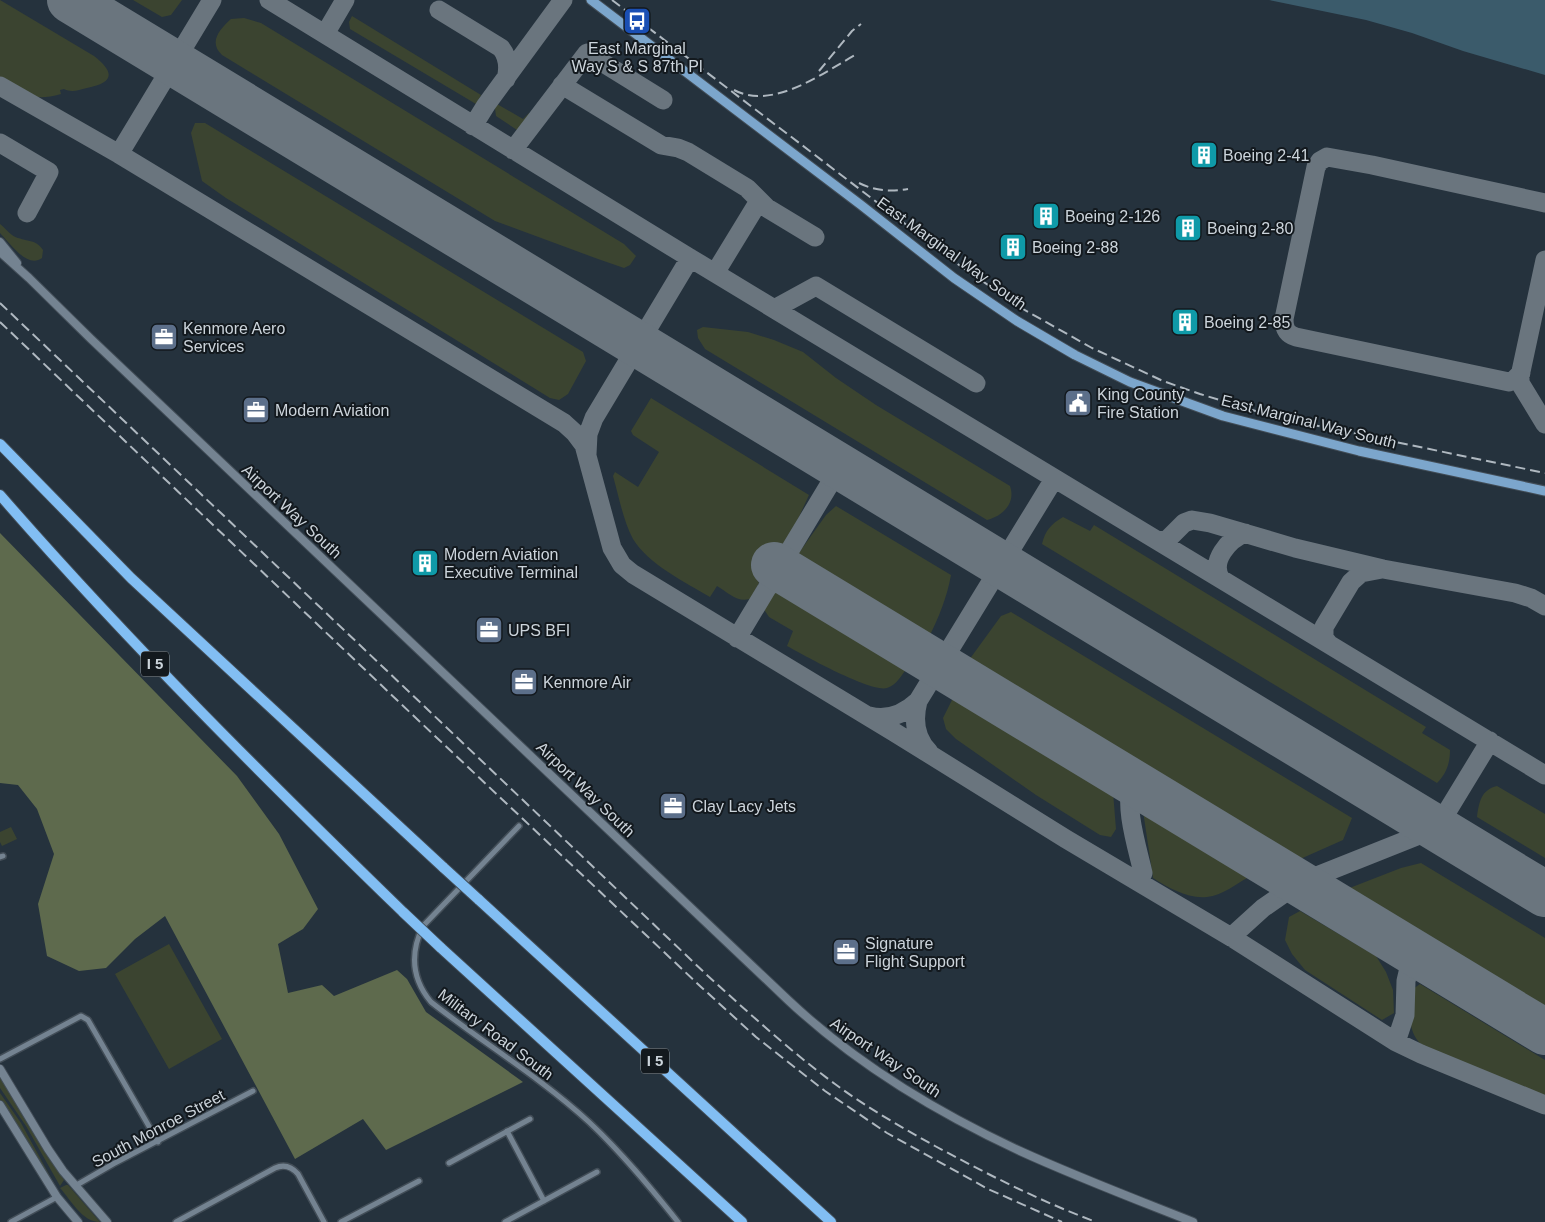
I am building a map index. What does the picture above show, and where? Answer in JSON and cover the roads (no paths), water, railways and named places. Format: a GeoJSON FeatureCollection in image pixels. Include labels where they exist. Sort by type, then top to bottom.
{"type":"FeatureCollection","features":[{"type":"Feature","properties":{"kind":"highway","name":"I 5"},"geometry":{"type":"LineString","coordinates":[[0,444],[131,578],[444,868],[831,1222]]}},
{"type":"Feature","properties":{"kind":"highway","name":"I 5"},"geometry":{"type":"LineString","coordinates":[[0,495],[220,732],[440,947],[742,1222]]}},
{"type":"Feature","properties":{"kind":"main road","name":"East Marginal Way South"},"geometry":{"type":"LineString","coordinates":[[591,0],[954,278],[1017,321],[1075,354],[1130,382],[1223,416],[1359,451],[1545,491]]}},
{"type":"Feature","properties":{"kind":"main road","name":"Airport Way South"},"geometry":{"type":"LineString","coordinates":[[0,242],[29,278]]}},
{"type":"Feature","properties":{"kind":"main road","name":"Airport Way South"},"geometry":{"type":"LineString","coordinates":[[0,252],[827,1036],[918,1097],[989,1136],[1046,1162],[1193,1222]]}},
{"type":"Feature","properties":{"kind":"main road"},"geometry":{"type":"LineString","coordinates":[[0,1069],[48,1149],[75,1186],[107,1222]]}},
{"type":"Feature","properties":{"kind":"main road"},"geometry":{"type":"LineString","coordinates":[[0,1105],[57,1197],[78,1222]]}},
{"type":"Feature","properties":{"kind":"street","name":"Military Road South"},"geometry":{"type":"LineString","coordinates":[[519,826],[423,926],[416,942],[413,957],[418,980],[431,1002],[551,1091],[588,1122],[633,1167],[678,1222]]}},
{"type":"Feature","properties":{"kind":"street"},"geometry":{"type":"LineString","coordinates":[[0,1059],[81,1016],[88,1020],[158,1142]]}},
{"type":"Feature","properties":{"kind":"street","name":"South Monroe Street"},"geometry":{"type":"LineString","coordinates":[[75,1186],[253,1091]]}},
{"type":"Feature","properties":{"kind":"street"},"geometry":{"type":"LineString","coordinates":[[450,1163],[530,1119]]}},
{"type":"Feature","properties":{"kind":"street"},"geometry":{"type":"LineString","coordinates":[[507,1131],[544,1201]]}},
{"type":"Feature","properties":{"kind":"street"},"geometry":{"type":"LineString","coordinates":[[176,1222],[274,1168],[285,1166],[295,1171],[324,1222]]}},
{"type":"Feature","properties":{"kind":"street"},"geometry":{"type":"LineString","coordinates":[[505,1222],[597,1172]]}},
{"type":"Feature","properties":{"kind":"street"},"geometry":{"type":"LineString","coordinates":[[341,1222],[418,1181]]}},
{"type":"Feature","properties":{"kind":"street"},"geometry":{"type":"LineString","coordinates":[[11,1222],[57,1197]]}},
{"type":"Feature","properties":{"kind":"water"},"geometry":{"type":"Polygon","coordinates":[[[1269,0],[1545,0],[1545,75],[1366,20],[1269,0]]]}},
{"type":"Feature","properties":{"kind":"railway"},"geometry":{"type":"LineString","coordinates":[[612,0],[959,265],[1023,309],[1092,348],[1163,381],[1275,417],[1545,473]]}},
{"type":"Feature","properties":{"kind":"railway"},"geometry":{"type":"LineString","coordinates":[[819,71],[852,31],[861,24]]}},
{"type":"Feature","properties":{"kind":"railway"},"geometry":{"type":"LineString","coordinates":[[734,90],[749,95],[765,96],[781,93],[814,79],[857,54]]}},
{"type":"Feature","properties":{"kind":"railway"},"geometry":{"type":"LineString","coordinates":[[859,183],[883,190],[908,189]]}},
{"type":"Feature","properties":{"kind":"railway"},"geometry":{"type":"LineString","coordinates":[[0,303],[708,976],[786,1045],[818,1071],[871,1109],[909,1132],[1014,1187],[1096,1222]]}},
{"type":"Feature","properties":{"kind":"railway"},"geometry":{"type":"LineString","coordinates":[[0,322],[400,703],[756,1037],[825,1091],[887,1133],[988,1189],[1062,1222]]}},
{"type":"Feature","properties":{"kind":"place","name":"East Marginal Way S & S 87th Pl"},"geometry":{"type":"Point","coordinates":[637,21]}},
{"type":"Feature","properties":{"kind":"place","name":"Boeing 2-41"},"geometry":{"type":"Point","coordinates":[1204,155]}},
{"type":"Feature","properties":{"kind":"place","name":"Boeing 2-126"},"geometry":{"type":"Point","coordinates":[1046,216]}},
{"type":"Feature","properties":{"kind":"place","name":"Boeing 2-80"},"geometry":{"type":"Point","coordinates":[1188,228]}},
{"type":"Feature","properties":{"kind":"place","name":"Boeing 2-88"},"geometry":{"type":"Point","coordinates":[1013,247]}},
{"type":"Feature","properties":{"kind":"place","name":"Boeing 2-85"},"geometry":{"type":"Point","coordinates":[1185,322]}},
{"type":"Feature","properties":{"kind":"place","name":"Kenmore Aero Services"},"geometry":{"type":"Point","coordinates":[164,337]}},
{"type":"Feature","properties":{"kind":"place","name":"King County Fire Station"},"geometry":{"type":"Point","coordinates":[1078,403]}},
{"type":"Feature","properties":{"kind":"place","name":"Modern Aviation"},"geometry":{"type":"Point","coordinates":[256,410]}},
{"type":"Feature","properties":{"kind":"place","name":"Modern Aviation Executive Terminal"},"geometry":{"type":"Point","coordinates":[425,563]}},
{"type":"Feature","properties":{"kind":"place","name":"UPS BFI"},"geometry":{"type":"Point","coordinates":[489,630]}},
{"type":"Feature","properties":{"kind":"place","name":"Kenmore Air"},"geometry":{"type":"Point","coordinates":[524,682]}},
{"type":"Feature","properties":{"kind":"place","name":"Clay Lacy Jets"},"geometry":{"type":"Point","coordinates":[673,806]}},
{"type":"Feature","properties":{"kind":"place","name":"Signature Flight Support"},"geometry":{"type":"Point","coordinates":[846,952]}}]}
